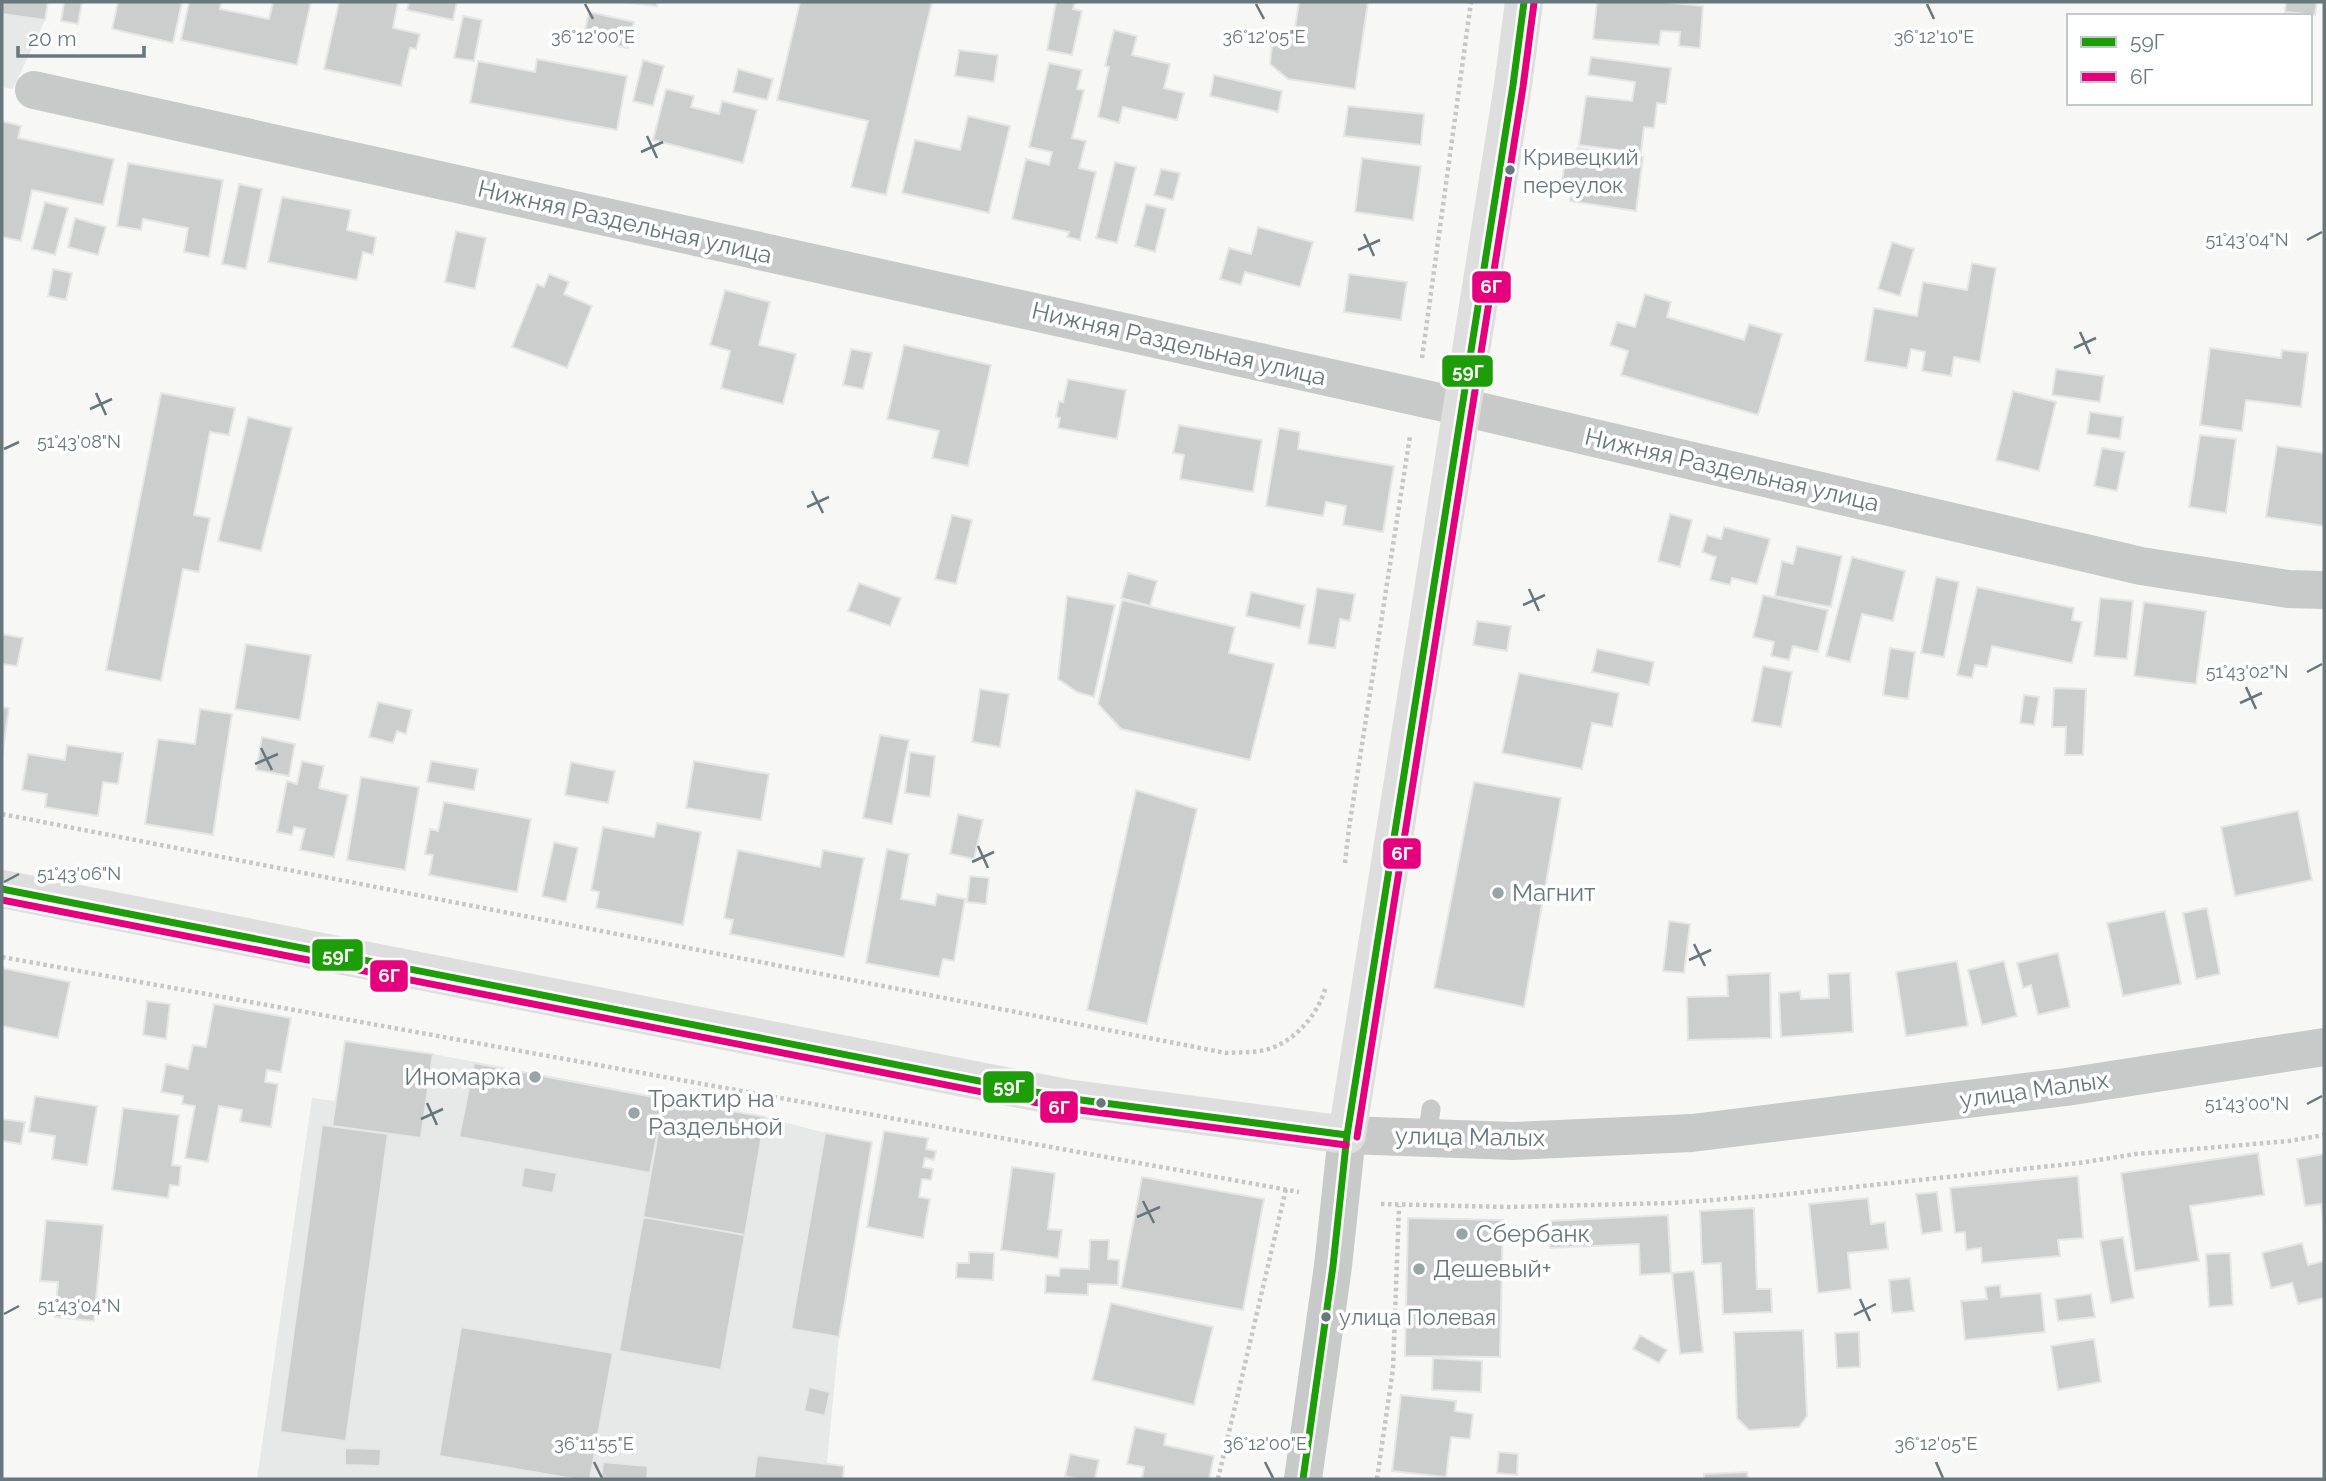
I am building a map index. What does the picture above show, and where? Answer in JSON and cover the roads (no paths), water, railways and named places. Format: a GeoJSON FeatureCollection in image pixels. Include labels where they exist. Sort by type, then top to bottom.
{"type":"FeatureCollection","features":[{"type":"Feature","properties":{"kind":"main road"},"geometry":{"type":"LineString","coordinates":[[1348,1135],[1524,2]]}},
{"type":"Feature","properties":{"kind":"main road","name":"улица Малых"},"geometry":{"type":"LineString","coordinates":[[2,889],[1066,1098],[1348,1135]]}},
{"type":"Feature","properties":{"kind":"street","name":"Нижняя Раздельная улица"},"geometry":{"type":"LineString","coordinates":[[34,90],[1462,407],[2141,566],[2288,589],[2324,590]]}},
{"type":"Feature","properties":{"kind":"street","name":"улица Малых"},"geometry":{"type":"LineString","coordinates":[[1348,1135],[1429,1123],[1513,1141],[1692,1133],[2066,1087],[2324,1047]]}},
{"type":"Feature","properties":{"kind":"street"},"geometry":{"type":"LineString","coordinates":[[1303,1479],[1333,1266],[1348,1135]]}},
{"type":"Feature","properties":{"kind":"place","name":"Кривецкий переулок"},"geometry":{"type":"Point","coordinates":[1510,170]}},
{"type":"Feature","properties":{"kind":"place","name":"Магнит"},"geometry":{"type":"Point","coordinates":[1498,893]}},
{"type":"Feature","properties":{"kind":"place","name":"Иномарка"},"geometry":{"type":"Point","coordinates":[535,1077]}},
{"type":"Feature","properties":{"kind":"place","name":"Трактир на Раздельной"},"geometry":{"type":"Point","coordinates":[634,1113]}},
{"type":"Feature","properties":{"kind":"place","name":"Сбербанк"},"geometry":{"type":"Point","coordinates":[1462,1234]}},
{"type":"Feature","properties":{"kind":"place","name":"Дешевый+"},"geometry":{"type":"Point","coordinates":[1419,1269]}},
{"type":"Feature","properties":{"kind":"place","name":"улица Полевая"},"geometry":{"type":"Point","coordinates":[1326,1317]}}]}
